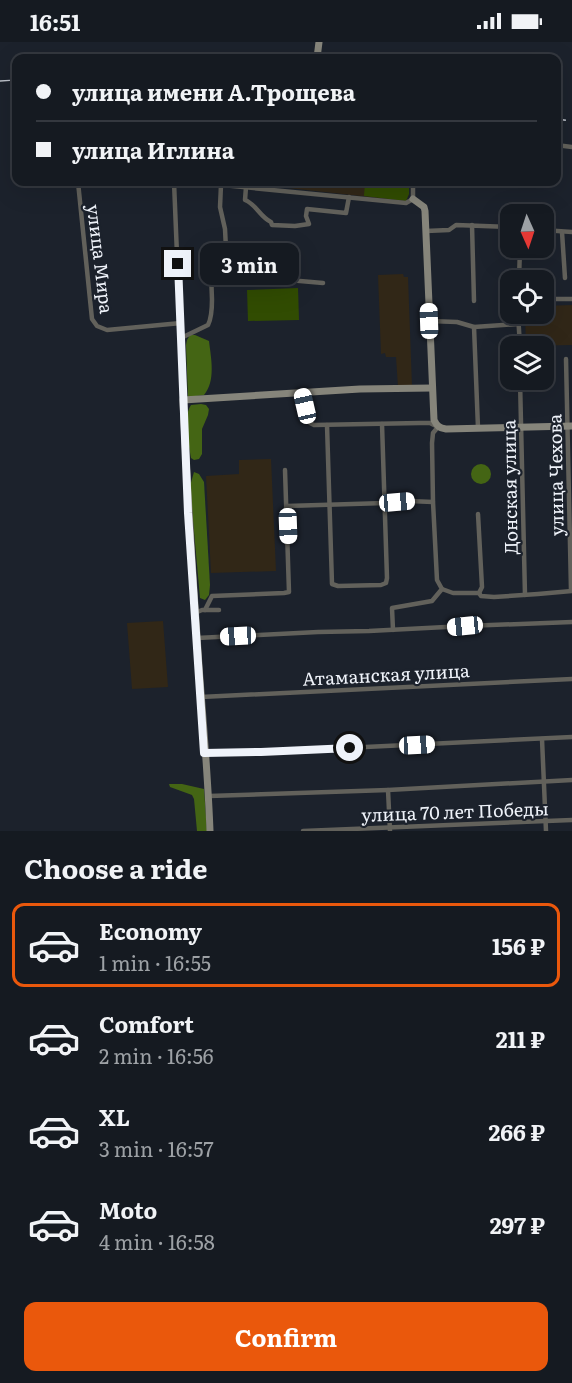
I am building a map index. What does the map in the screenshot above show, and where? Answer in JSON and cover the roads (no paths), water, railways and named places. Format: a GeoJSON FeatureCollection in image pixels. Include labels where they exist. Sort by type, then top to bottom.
{"type":"FeatureCollection","features":[{"type":"Feature","properties":{"kind":"street","name":"улица Мира"},"geometry":{"type":"LineString","coordinates":[[78,186],[92,319],[97,326],[107,330],[180,323]]}},
{"type":"Feature","properties":{"kind":"street"},"geometry":{"type":"LineString","coordinates":[[174,186],[188,513],[210,831]]}},
{"type":"Feature","properties":{"kind":"street"},"geometry":{"type":"LineString","coordinates":[[181,338],[208,325],[211,320],[212,294],[208,261],[226,249],[225,229],[220,207],[221,186]]}},
{"type":"Feature","properties":{"kind":"street"},"geometry":{"type":"LineString","coordinates":[[234,186],[406,203],[414,199]]}},
{"type":"Feature","properties":{"kind":"street"},"geometry":{"type":"LineString","coordinates":[[413,186],[414,199],[424,207],[434,420],[438,427]]}},
{"type":"Feature","properties":{"kind":"street"},"geometry":{"type":"LineString","coordinates":[[246,187],[244,200],[249,202],[264,219],[272,222],[272,225],[309,224],[306,216],[307,209],[346,213],[349,197]]}},
{"type":"Feature","properties":{"kind":"street"},"geometry":{"type":"LineString","coordinates":[[426,231],[449,230],[456,225],[500,226]]}},
{"type":"Feature","properties":{"kind":"street"},"geometry":{"type":"LineString","coordinates":[[472,225],[474,301]]}},
{"type":"Feature","properties":{"kind":"street"},"geometry":{"type":"LineString","coordinates":[[554,231],[572,232]]}},
{"type":"Feature","properties":{"kind":"street"},"geometry":{"type":"LineString","coordinates":[[562,232],[565,278]]}},
{"type":"Feature","properties":{"kind":"street"},"geometry":{"type":"LineString","coordinates":[[210,273],[323,284]]}},
{"type":"Feature","properties":{"kind":"street"},"geometry":{"type":"LineString","coordinates":[[554,299],[572,299]]}},
{"type":"Feature","properties":{"kind":"street"},"geometry":{"type":"LineString","coordinates":[[429,321],[457,322],[474,327],[518,324],[520,336]]}},
{"type":"Feature","properties":{"kind":"street"},"geometry":{"type":"LineString","coordinates":[[474,327],[478,428]]}},
{"type":"Feature","properties":{"kind":"street","name":"улица Чехова"},"geometry":{"type":"LineString","coordinates":[[566,359],[572,591]]}},
{"type":"Feature","properties":{"kind":"street"},"geometry":{"type":"LineString","coordinates":[[183,400],[360,389],[432,388]]}},
{"type":"Feature","properties":{"kind":"street","name":"Донская улица"},"geometry":{"type":"LineString","coordinates":[[520,390],[525,595]]}},
{"type":"Feature","properties":{"kind":"street"},"geometry":{"type":"LineString","coordinates":[[302,393],[310,423],[314,425],[430,423],[446,429],[569,426]]}},
{"type":"Feature","properties":{"kind":"street"},"geometry":{"type":"LineString","coordinates":[[327,425],[332,584],[338,586],[381,585],[386,583],[382,423]]}},
{"type":"Feature","properties":{"kind":"street"},"geometry":{"type":"LineString","coordinates":[[438,427],[433,433],[432,443],[433,502],[437,580],[441,588],[453,593],[494,597],[572,591]]}},
{"type":"Feature","properties":{"kind":"street"},"geometry":{"type":"LineString","coordinates":[[205,610],[212,596],[289,592],[285,470]]}},
{"type":"Feature","properties":{"kind":"street"},"geometry":{"type":"LineString","coordinates":[[287,506],[433,502]]}},
{"type":"Feature","properties":{"kind":"street"},"geometry":{"type":"LineString","coordinates":[[478,514],[482,587],[480,595]]}},
{"type":"Feature","properties":{"kind":"street"},"geometry":{"type":"LineString","coordinates":[[393,630],[392,608],[432,601],[441,588]]}},
{"type":"Feature","properties":{"kind":"street"},"geometry":{"type":"LineString","coordinates":[[195,613],[219,610]]}},
{"type":"Feature","properties":{"kind":"street"},"geometry":{"type":"LineString","coordinates":[[197,638],[572,622]]}},
{"type":"Feature","properties":{"kind":"street","name":"Атаманская улица"},"geometry":{"type":"LineString","coordinates":[[201,697],[572,679]]}},
{"type":"Feature","properties":{"kind":"street"},"geometry":{"type":"LineString","coordinates":[[204,753],[273,752],[572,737]]}},
{"type":"Feature","properties":{"kind":"street"},"geometry":{"type":"LineString","coordinates":[[542,738],[546,831]]}},
{"type":"Feature","properties":{"kind":"street"},"geometry":{"type":"LineString","coordinates":[[209,796],[388,790],[572,780]]}},
{"type":"Feature","properties":{"kind":"street"},"geometry":{"type":"LineString","coordinates":[[388,790],[389,829]]}},
{"type":"Feature","properties":{"kind":"street","name":"улица 70 лет Победы"},"geometry":{"type":"LineString","coordinates":[[303,831],[572,820]]}},
{"type":"Feature","properties":{"kind":"railway"},"geometry":{"type":"LineString","coordinates":[[0,81],[12,80]]}},
{"type":"Feature","properties":{"kind":"railway"},"geometry":{"type":"LineString","coordinates":[[561,120],[572,121]]}}]}
